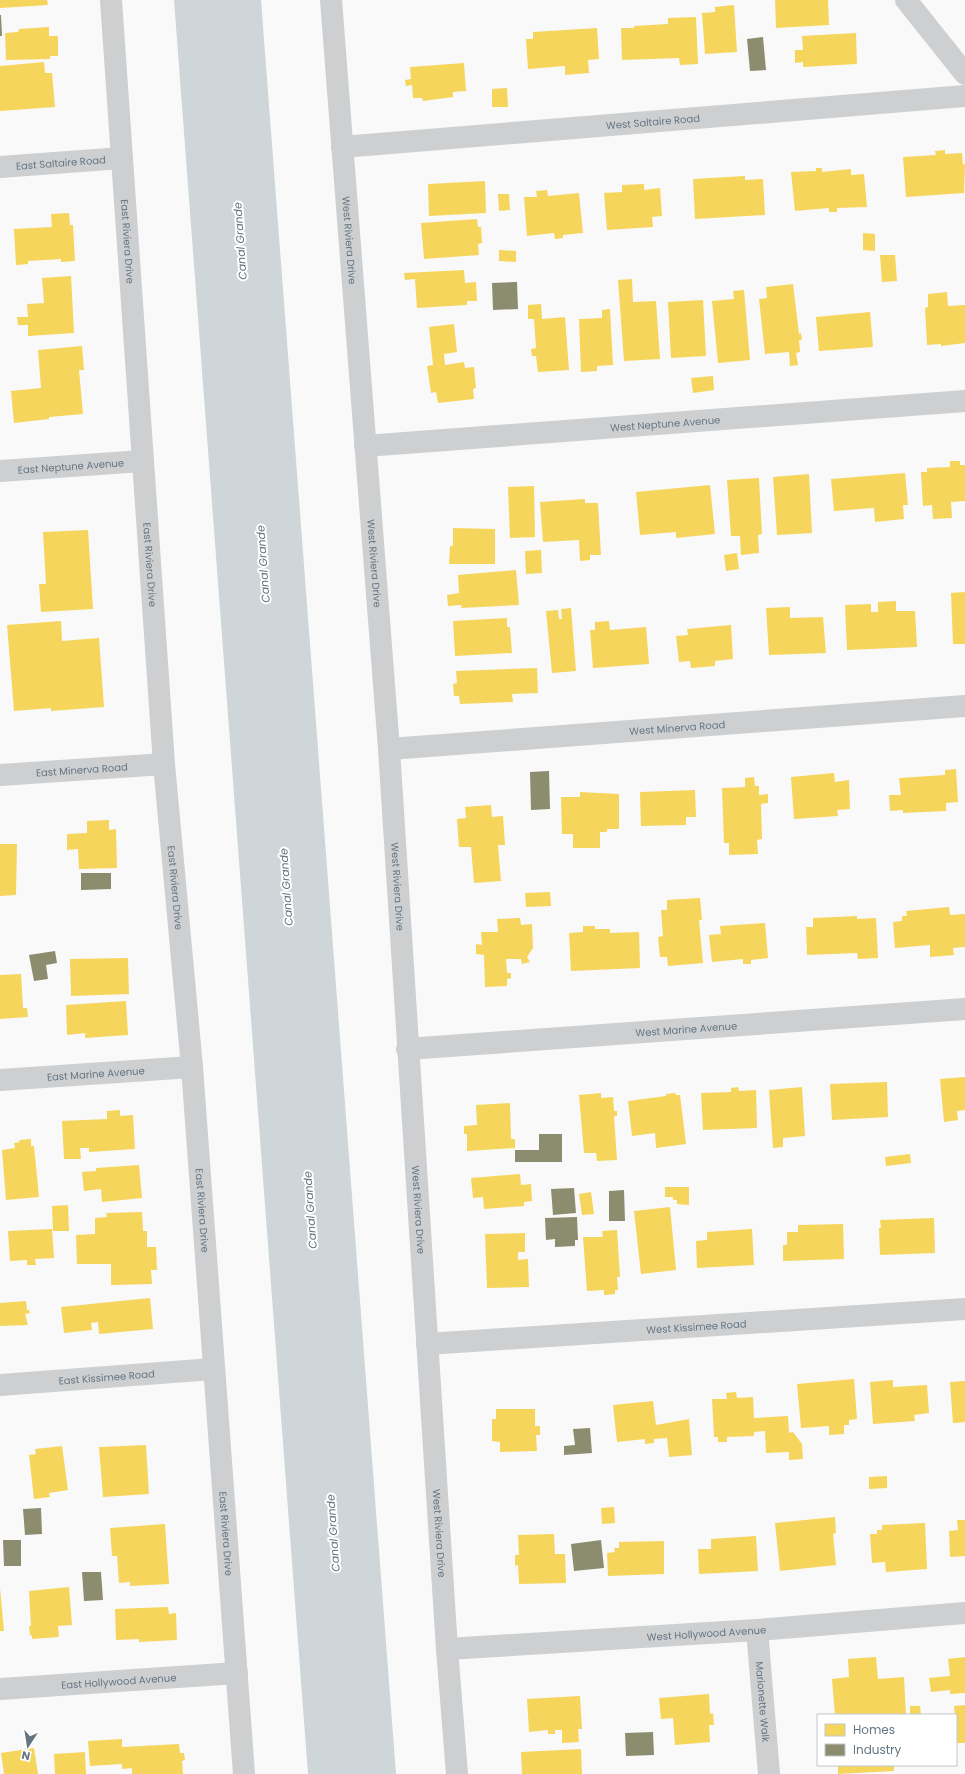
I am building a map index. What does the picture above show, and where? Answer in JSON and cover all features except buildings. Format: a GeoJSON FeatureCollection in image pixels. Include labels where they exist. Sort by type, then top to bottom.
{"type":"FeatureCollection","features":[{"type":"Feature","properties":{"kind":"street","name":"East Riviera Drive"},"geometry":{"type":"LineString","coordinates":[[111,0],[164,764],[192,1067],[213,1369],[244,1774]]}},
{"type":"Feature","properties":{"kind":"street","name":"West Riviera Drive"},"geometry":{"type":"LineString","coordinates":[[331,0],[389,749],[407,1049],[447,1649],[457,1774]]}},
{"type":"Feature","properties":{"kind":"street"},"geometry":{"type":"LineString","coordinates":[[906,0],[965,74]]}},
{"type":"Feature","properties":{"kind":"street","name":"West Saltaire Road"},"geometry":{"type":"LineString","coordinates":[[342,148],[965,96]]}},
{"type":"Feature","properties":{"kind":"street","name":"East Saltaire Road"},"geometry":{"type":"LineString","coordinates":[[0,167],[122,158]]}},
{"type":"Feature","properties":{"kind":"street","name":"West Neptune Avenue"},"geometry":{"type":"LineString","coordinates":[[365,446],[965,400]]}},
{"type":"Feature","properties":{"kind":"street","name":"East Neptune Avenue"},"geometry":{"type":"LineString","coordinates":[[0,471],[142,461]]}},
{"type":"Feature","properties":{"kind":"street","name":"West Minerva Road"},"geometry":{"type":"LineString","coordinates":[[389,749],[965,706]]}},
{"type":"Feature","properties":{"kind":"street","name":"East Minerva Road"},"geometry":{"type":"LineString","coordinates":[[0,775],[164,764]]}},
{"type":"Feature","properties":{"kind":"street","name":"West Marine Avenue"},"geometry":{"type":"LineString","coordinates":[[407,1049],[965,1009]]}},
{"type":"Feature","properties":{"kind":"street","name":"East Marine Avenue"},"geometry":{"type":"LineString","coordinates":[[0,1080],[192,1067]]}},
{"type":"Feature","properties":{"kind":"street","name":"West Kissimee Road"},"geometry":{"type":"LineString","coordinates":[[427,1344],[965,1309]]}},
{"type":"Feature","properties":{"kind":"street","name":"East Kissimee Road"},"geometry":{"type":"LineString","coordinates":[[0,1385],[213,1369]]}},
{"type":"Feature","properties":{"kind":"street","name":"West Hollywood Avenue"},"geometry":{"type":"LineString","coordinates":[[447,1649],[757,1630],[965,1613]]}},
{"type":"Feature","properties":{"kind":"street","name":"Marionette Walk"},"geometry":{"type":"LineString","coordinates":[[757,1630],[769,1774]]}},
{"type":"Feature","properties":{"kind":"street","name":"East Hollywood Avenue"},"geometry":{"type":"LineString","coordinates":[[0,1690],[237,1673]]}},
{"type":"Feature","properties":{"kind":"water","name":"Canal Grande"},"geometry":{"type":"Polygon","coordinates":[[[174,0],[261,0],[396,1774],[308,1774],[174,0]]]}}]}
